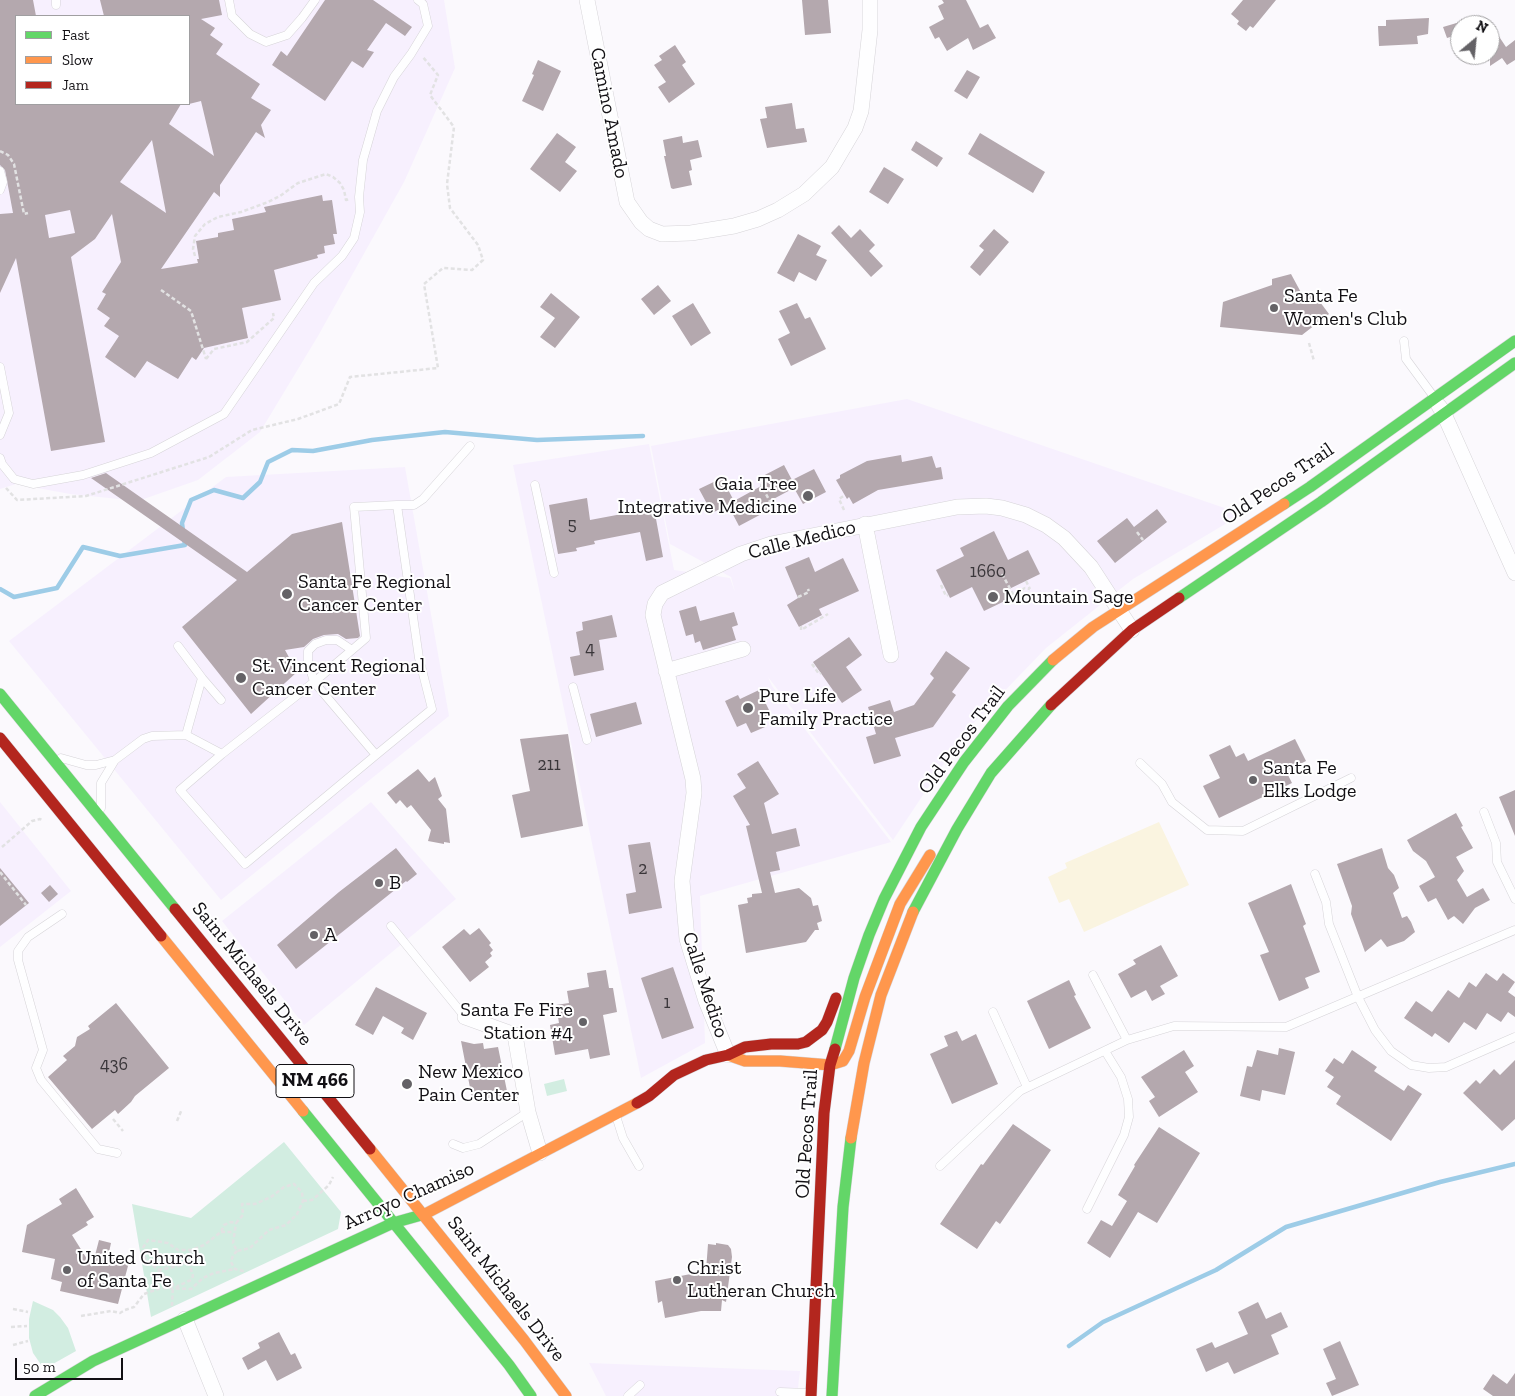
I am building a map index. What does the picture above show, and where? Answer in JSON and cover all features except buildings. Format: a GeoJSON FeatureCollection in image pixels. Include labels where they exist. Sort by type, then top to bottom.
{"type":"FeatureCollection","features":[{"type":"Feature","properties":{"kind":"main road","name":"Old Pecos Trail"},"geometry":{"type":"LineString","coordinates":[[811,1395],[824,1113],[830,1065],[854,978],[884,899],[921,827],[964,762],[1008,706],[1051,662],[1093,627],[1310,487],[1515,341]]}},
{"type":"Feature","properties":{"kind":"main road","name":"Old Pecos Trail"},"geometry":{"type":"LineString","coordinates":[[832,1396],[843,1207],[853,1126],[864,1063],[881,995],[908,922],[957,829],[991,773],[1044,711],[1132,630],[1321,502],[1515,364]]}},
{"type":"Feature","properties":{"kind":"main road","name":"Saint Michaels Drive"},"geometry":{"type":"LineString","coordinates":[[0,694],[524,1340],[566,1396]]}},
{"type":"Feature","properties":{"kind":"main road"},"geometry":{"type":"LineString","coordinates":[[15,728],[60,786],[100,817]]}},
{"type":"Feature","properties":{"kind":"main road","name":"NM 466"},"geometry":{"type":"LineString","coordinates":[[0,738],[508,1365],[531,1396]]}},
{"type":"Feature","properties":{"kind":"main road"},"geometry":{"type":"LineString","coordinates":[[830,1065],[843,1061],[849,1051],[882,948],[909,886],[950,822],[991,773]]}},
{"type":"Feature","properties":{"kind":"main road"},"geometry":{"type":"LineString","coordinates":[[728,1055],[745,1046],[798,1044],[814,1037],[822,1030],[831,1014],[855,943],[874,896],[921,827]]}},
{"type":"Feature","properties":{"kind":"main road","name":"Arroyo Chamiso"},"geometry":{"type":"LineString","coordinates":[[35,1396],[93,1361],[393,1223],[423,1215],[649,1096],[674,1075],[706,1060],[728,1055],[745,1061],[780,1060],[830,1065]]}},
{"type":"Feature","properties":{"kind":"street","name":"Camino Amado"},"geometry":{"type":"LineString","coordinates":[[587,0],[626,202],[641,222],[649,229],[662,234],[691,234],[734,226],[758,219],[778,210],[804,194],[832,167],[855,128],[860,111],[870,30],[870,0]]}},
{"type":"Feature","properties":{"kind":"street"},"geometry":{"type":"LineString","coordinates":[[1434,398],[1444,414],[1515,573]]}},
{"type":"Feature","properties":{"kind":"street","name":"Calle Medico"},"geometry":{"type":"LineString","coordinates":[[728,1055],[706,1001],[687,939],[682,881],[694,793],[693,779],[653,615],[655,604],[662,593],[741,554],[771,544],[865,524],[972,505],[1002,508],[1026,515],[1046,525],[1064,538],[1091,567],[1132,630]]}},
{"type":"Feature","properties":{"kind":"street"},"geometry":{"type":"LineString","coordinates":[[865,524],[891,656]]}},
{"type":"Feature","properties":{"kind":"street"},"geometry":{"type":"LineString","coordinates":[[666,671],[743,649]]}},
{"type":"Feature","properties":{"kind":"street"},"geometry":{"type":"LineString","coordinates":[[465,1017],[515,1035],[528,1112],[540,1153]]}},
{"type":"Feature","properties":{"kind":"street"},"geometry":{"type":"LineString","coordinates":[[185,1319],[216,1396]]}},
{"type":"Feature","properties":{"kind":"lane"},"geometry":{"type":"LineString","coordinates":[[229,0],[232,16],[250,34],[266,42],[287,34],[315,0]]}},
{"type":"Feature","properties":{"kind":"lane"},"geometry":{"type":"LineString","coordinates":[[0,458],[2,464],[14,479],[33,484],[83,475],[151,453],[224,414],[314,283],[342,256],[354,238],[360,212],[359,198],[363,160],[377,111],[394,77],[412,54],[428,26],[423,4],[418,0]]}},
{"type":"Feature","properties":{"kind":"lane"},"geometry":{"type":"LineString","coordinates":[[0,171],[3,182],[0,190]]}},
{"type":"Feature","properties":{"kind":"lane"},"geometry":{"type":"LineString","coordinates":[[1404,341],[1406,359],[1434,398]]}},
{"type":"Feature","properties":{"kind":"lane"},"geometry":{"type":"LineString","coordinates":[[0,368],[9,413],[0,435]]}},
{"type":"Feature","properties":{"kind":"lane"},"geometry":{"type":"LineString","coordinates":[[397,505],[419,658],[432,709],[245,864],[180,790],[366,638],[354,507],[397,505],[414,505],[422,499],[470,446]]}},
{"type":"Feature","properties":{"kind":"lane"},"geometry":{"type":"LineString","coordinates":[[535,485],[554,573]]}},
{"type":"Feature","properties":{"kind":"lane"},"geometry":{"type":"LineString","coordinates":[[352,650],[337,640],[326,640],[315,644],[308,651],[308,662],[314,682],[376,755]]}},
{"type":"Feature","properties":{"kind":"lane"},"geometry":{"type":"LineString","coordinates":[[178,646],[221,700]]}},
{"type":"Feature","properties":{"kind":"lane"},"geometry":{"type":"LineString","coordinates":[[186,735],[202,678]]}},
{"type":"Feature","properties":{"kind":"lane"},"geometry":{"type":"LineString","coordinates":[[573,687],[587,740]]}},
{"type":"Feature","properties":{"kind":"lane"},"geometry":{"type":"LineString","coordinates":[[49,755],[86,765],[96,765],[115,760],[143,739],[152,736],[186,735],[222,754]]}},
{"type":"Feature","properties":{"kind":"lane"},"geometry":{"type":"LineString","coordinates":[[100,817],[102,783],[115,760]]}},
{"type":"Feature","properties":{"kind":"lane"},"geometry":{"type":"LineString","coordinates":[[1140,763],[1162,784],[1172,802],[1207,830],[1243,831],[1351,778]]}},
{"type":"Feature","properties":{"kind":"lane"},"geometry":{"type":"LineString","coordinates":[[1484,812],[1496,843],[1497,862],[1515,899]]}},
{"type":"Feature","properties":{"kind":"lane"},"geometry":{"type":"LineString","coordinates":[[1315,874],[1326,902],[1329,924],[1358,997],[1375,1030],[1391,1051],[1411,1065],[1429,1068],[1446,1067],[1515,1037]]}},
{"type":"Feature","properties":{"kind":"lane"},"geometry":{"type":"LineString","coordinates":[[62,914],[28,936],[18,951],[18,960],[43,1050],[36,1068],[41,1080],[98,1149],[117,1153]]}},
{"type":"Feature","properties":{"kind":"lane"},"geometry":{"type":"LineString","coordinates":[[391,926],[465,1017]]}},
{"type":"Feature","properties":{"kind":"lane"},"geometry":{"type":"LineString","coordinates":[[940,1166],[1020,1091],[1127,1040],[1174,1026],[1286,1026],[1515,930]]}},
{"type":"Feature","properties":{"kind":"lane"},"geometry":{"type":"LineString","coordinates":[[1094,975],[1127,1040]]}},
{"type":"Feature","properties":{"kind":"lane"},"geometry":{"type":"LineString","coordinates":[[993,1012],[1027,1087]]}},
{"type":"Feature","properties":{"kind":"lane"},"geometry":{"type":"LineString","coordinates":[[1087,1209],[1124,1135],[1129,1117],[1128,1099],[1120,1078],[1105,1051]]}},
{"type":"Feature","properties":{"kind":"lane"},"geometry":{"type":"LineString","coordinates":[[453,1144],[463,1148],[479,1144],[528,1112]]}},
{"type":"Feature","properties":{"kind":"lane"},"geometry":{"type":"LineString","coordinates":[[615,1114],[624,1138],[639,1166]]}},
{"type":"Feature","properties":{"kind":"lane"},"geometry":{"type":"LineString","coordinates":[[628,1396],[640,1385],[636,1396]]}},
{"type":"Feature","properties":{"kind":"lane"},"geometry":{"type":"LineString","coordinates":[[780,1392],[811,1395]]}},
{"type":"Feature","properties":{"kind":"path"},"geometry":{"type":"LineString","coordinates":[[2,483],[17,500],[86,496],[210,457],[252,430],[298,419],[339,404],[350,377],[438,368],[424,284],[443,268],[472,270],[483,260],[478,245],[450,208],[447,184],[454,127],[430,95],[438,75],[421,54]]}},
{"type":"Feature","properties":{"kind":"path"},"geometry":{"type":"LineString","coordinates":[[0,152],[8,155],[14,164],[24,214],[28,213]]}},
{"type":"Feature","properties":{"kind":"path"},"geometry":{"type":"LineString","coordinates":[[195,256],[195,236],[205,224],[218,217],[241,212],[268,202],[298,183],[326,174],[334,177],[340,183],[346,200],[359,198]]}},
{"type":"Feature","properties":{"kind":"path"},"geometry":{"type":"LineString","coordinates":[[161,290],[191,311],[206,359],[214,349],[247,342],[274,318],[273,312]]}},
{"type":"Feature","properties":{"kind":"path"},"geometry":{"type":"LineString","coordinates":[[1309,343],[1314,361]]}},
{"type":"Feature","properties":{"kind":"path"},"geometry":{"type":"LineString","coordinates":[[763,484],[761,485],[773,508]]}},
{"type":"Feature","properties":{"kind":"path"},"geometry":{"type":"LineString","coordinates":[[844,510],[839,499],[845,495]]}},
{"type":"Feature","properties":{"kind":"path"},"geometry":{"type":"LineString","coordinates":[[1137,532],[1143,540]]}},
{"type":"Feature","properties":{"kind":"path"},"geometry":{"type":"LineString","coordinates":[[1002,574],[1013,594],[1025,588],[1030,589],[1026,581]]}},
{"type":"Feature","properties":{"kind":"path"},"geometry":{"type":"LineString","coordinates":[[941,585],[946,596],[948,595]]}},
{"type":"Feature","properties":{"kind":"path"},"geometry":{"type":"LineString","coordinates":[[798,597],[809,592],[808,589]]}},
{"type":"Feature","properties":{"kind":"path"},"geometry":{"type":"LineString","coordinates":[[801,626],[801,630],[828,614]]}},
{"type":"Feature","properties":{"kind":"path"},"geometry":{"type":"LineString","coordinates":[[812,664],[819,674],[821,673]]}},
{"type":"Feature","properties":{"kind":"path"},"geometry":{"type":"LineString","coordinates":[[2,847],[32,821],[40,818],[46,822]]}},
{"type":"Feature","properties":{"kind":"path"},"geometry":{"type":"LineString","coordinates":[[0,872],[26,905]]}},
{"type":"Feature","properties":{"kind":"path"},"geometry":{"type":"LineString","coordinates":[[177,1121],[182,1109]]}},
{"type":"Feature","properties":{"kind":"path"},"geometry":{"type":"LineString","coordinates":[[113,1120],[124,1131]]}},
{"type":"Feature","properties":{"kind":"path"},"geometry":{"type":"LineString","coordinates":[[303,1201],[312,1200],[329,1185],[333,1177]]}},
{"type":"Feature","properties":{"kind":"path"},"geometry":{"type":"LineString","coordinates":[[235,1269],[231,1262],[233,1255],[237,1251],[250,1248],[269,1230],[286,1224],[297,1214],[303,1201],[302,1192],[294,1184],[284,1187],[271,1197],[256,1204],[242,1204],[243,1215],[236,1222],[232,1243],[237,1251]]}},
{"type":"Feature","properties":{"kind":"path"},"geometry":{"type":"LineString","coordinates":[[170,1312],[173,1300],[173,1284],[143,1256],[142,1249],[148,1240],[168,1244],[178,1250],[192,1250],[204,1246],[221,1232],[224,1225],[236,1222]]}},
{"type":"Feature","properties":{"kind":"path"},"geometry":{"type":"LineString","coordinates":[[221,1232],[234,1232]]}},
{"type":"Feature","properties":{"kind":"path"},"geometry":{"type":"LineString","coordinates":[[176,1288],[191,1280],[193,1276],[190,1266],[198,1248]]}},
{"type":"Feature","properties":{"kind":"path"},"geometry":{"type":"LineString","coordinates":[[158,1270],[179,1266],[184,1263],[192,1250]]}},
{"type":"Feature","properties":{"kind":"path"},"geometry":{"type":"LineString","coordinates":[[82,1316],[111,1310],[120,1313],[134,1307],[144,1294],[161,1288],[191,1289],[203,1278],[214,1273],[235,1269],[243,1272],[250,1268]]}},
{"type":"Feature","properties":{"kind":"path"},"geometry":{"type":"LineString","coordinates":[[13,1309],[28,1312]]}},
{"type":"Feature","properties":{"kind":"path"},"geometry":{"type":"LineString","coordinates":[[11,1327],[27,1326]]}},
{"type":"Feature","properties":{"kind":"path"},"geometry":{"type":"LineString","coordinates":[[13,1345],[28,1341]]}},
{"type":"Feature","properties":{"kind":"shaded area"},"geometry":{"type":"Polygon","coordinates":[[[0,0],[444,0],[455,68],[404,182],[318,336],[260,432],[198,480],[138,501],[70,494],[16,484],[0,489],[0,0]]]}},
{"type":"Feature","properties":{"kind":"shaded area"},"geometry":{"type":"Polygon","coordinates":[[[907,399],[1242,514],[1133,579],[1046,648],[965,732],[893,840],[768,677],[772,686],[891,842],[700,896],[705,1043],[641,1078],[513,465],[649,444],[674,570],[730,578],[735,592],[731,577],[670,544],[651,446],[907,399]]]}},
{"type":"Feature","properties":{"kind":"shaded area","name":"St. Vincent Regional Cancer Center"},"geometry":{"type":"Polygon","coordinates":[[[405,467],[449,716],[221,900],[9,641],[226,477],[405,467]]]}},
{"type":"Feature","properties":{"kind":"shaded area"},"geometry":{"type":"Polygon","coordinates":[[[0,802],[71,891],[0,947],[0,802]]]}},
{"type":"Feature","properties":{"kind":"shaded area"},"geometry":{"type":"Polygon","coordinates":[[[371,802],[456,899],[304,1025],[222,921],[371,802]]]}},
{"type":"Feature","properties":{"kind":"shaded area"},"geometry":{"type":"Polygon","coordinates":[[[589,1363],[800,1371],[797,1396],[606,1396],[589,1363]]]}},
{"type":"Feature","properties":{"kind":"green space"},"geometry":{"type":"Polygon","coordinates":[[[564,1079],[567,1091],[547,1096],[544,1084],[564,1079]]]}},
{"type":"Feature","properties":{"kind":"green space"},"geometry":{"type":"Polygon","coordinates":[[[284,1142],[341,1212],[338,1229],[151,1317],[132,1204],[191,1218],[284,1142]]]}},
{"type":"Feature","properties":{"kind":"green space"},"geometry":{"type":"Polygon","coordinates":[[[33,1301],[53,1310],[60,1317],[68,1328],[76,1351],[44,1369],[33,1353],[29,1338],[29,1319],[33,1301]]]}},
{"type":"Feature","properties":{"kind":"sand"},"geometry":{"type":"Polygon","coordinates":[[[1159,822],[1189,885],[1084,932],[1069,899],[1059,903],[1048,877],[1067,868],[1065,863],[1159,822]]]}},
{"type":"Feature","properties":{"kind":"waterway"},"geometry":{"type":"LineString","coordinates":[[183,531],[182,523],[191,500],[214,490],[243,498],[260,482],[268,462],[292,450],[313,451],[372,440],[445,432],[537,440],[643,436]]}},
{"type":"Feature","properties":{"kind":"waterway"},"geometry":{"type":"LineString","coordinates":[[0,589],[14,597],[57,588],[83,547],[120,556],[185,545],[184,539]]}},
{"type":"Feature","properties":{"kind":"waterway"},"geometry":{"type":"LineString","coordinates":[[1069,1346],[1103,1322],[1216,1270],[1286,1227],[1440,1182],[1515,1164]]}},
{"type":"Feature","properties":{"kind":"traffic: fast"},"geometry":{"type":"LineString","coordinates":[[1284,504],[1515,341]]}},
{"type":"Feature","properties":{"kind":"traffic: fast"},"geometry":{"type":"LineString","coordinates":[[1179,598],[1321,502],[1515,363]]}},
{"type":"Feature","properties":{"kind":"traffic: fast"},"geometry":{"type":"LineString","coordinates":[[835,1049],[854,978],[869,935],[884,899],[921,827],[964,762],[1008,706],[1053,660]]}},
{"type":"Feature","properties":{"kind":"traffic: fast"},"geometry":{"type":"LineString","coordinates":[[0,694],[175,909]]}},
{"type":"Feature","properties":{"kind":"traffic: fast"},"geometry":{"type":"LineString","coordinates":[[913,912],[957,829],[991,773],[1051,705]]}},
{"type":"Feature","properties":{"kind":"traffic: fast"},"geometry":{"type":"LineString","coordinates":[[303,1111],[509,1365],[531,1396]]}},
{"type":"Feature","properties":{"kind":"traffic: fast"},"geometry":{"type":"LineString","coordinates":[[832,1396],[843,1207],[851,1138]]}},
{"type":"Feature","properties":{"kind":"traffic: fast"},"geometry":{"type":"LineString","coordinates":[[35,1396],[93,1361],[393,1223],[425,1214]]}},
{"type":"Feature","properties":{"kind":"traffic: slow"},"geometry":{"type":"LineString","coordinates":[[1053,660],[1093,627],[1284,504]]}},
{"type":"Feature","properties":{"kind":"traffic: slow"},"geometry":{"type":"LineString","coordinates":[[728,1055],[745,1061],[780,1061],[830,1065],[843,1061],[849,1051],[865,997],[900,904],[930,855]]}},
{"type":"Feature","properties":{"kind":"traffic: slow"},"geometry":{"type":"LineString","coordinates":[[851,1138],[864,1063],[881,995],[913,912]]}},
{"type":"Feature","properties":{"kind":"traffic: slow"},"geometry":{"type":"LineString","coordinates":[[161,936],[303,1111]]}},
{"type":"Feature","properties":{"kind":"traffic: slow"},"geometry":{"type":"LineString","coordinates":[[425,1214],[637,1103]]}},
{"type":"Feature","properties":{"kind":"traffic: slow"},"geometry":{"type":"LineString","coordinates":[[370,1149],[524,1340],[566,1396]]}},
{"type":"Feature","properties":{"kind":"traffic: jam"},"geometry":{"type":"LineString","coordinates":[[1051,705],[1132,630],[1179,598]]}},
{"type":"Feature","properties":{"kind":"traffic: jam"},"geometry":{"type":"LineString","coordinates":[[0,738],[161,936]]}},
{"type":"Feature","properties":{"kind":"traffic: jam"},"geometry":{"type":"LineString","coordinates":[[175,909],[370,1149]]}},
{"type":"Feature","properties":{"kind":"traffic: jam"},"geometry":{"type":"LineString","coordinates":[[637,1103],[649,1096],[674,1075],[706,1060],[728,1055],[745,1047],[806,1042],[822,1030],[836,998]]}},
{"type":"Feature","properties":{"kind":"traffic: jam"},"geometry":{"type":"LineString","coordinates":[[811,1396],[824,1113],[830,1065],[835,1049]]}},
{"type":"Feature","properties":{"kind":"place","name":"Santa Fe Women's Club"},"geometry":{"type":"Point","coordinates":[1274,308]}},
{"type":"Feature","properties":{"kind":"place","name":"Gaia Tree Integrative Medicine"},"geometry":{"type":"Point","coordinates":[808,496]}},
{"type":"Feature","properties":{"kind":"place","name":"Santa Fe Regional Cancer Center"},"geometry":{"type":"Point","coordinates":[287,594]}},
{"type":"Feature","properties":{"kind":"place","name":"Mountain Sage"},"geometry":{"type":"Point","coordinates":[993,597]}},
{"type":"Feature","properties":{"kind":"place","name":"St. Vincent Regional Cancer Center"},"geometry":{"type":"Point","coordinates":[241,678]}},
{"type":"Feature","properties":{"kind":"place","name":"Pure Life Family Practice"},"geometry":{"type":"Point","coordinates":[748,708]}},
{"type":"Feature","properties":{"kind":"place","name":"Santa Fe Elks Lodge"},"geometry":{"type":"Point","coordinates":[1253,780]}},
{"type":"Feature","properties":{"kind":"place","name":"B"},"geometry":{"type":"Point","coordinates":[379,883]}},
{"type":"Feature","properties":{"kind":"place","name":"A"},"geometry":{"type":"Point","coordinates":[314,935]}},
{"type":"Feature","properties":{"kind":"place","name":"Santa Fe Fire Station #4"},"geometry":{"type":"Point","coordinates":[583,1022]}},
{"type":"Feature","properties":{"kind":"place","name":"New Mexico Pain Center"},"geometry":{"type":"Point","coordinates":[407,1084]}},
{"type":"Feature","properties":{"kind":"place","name":"United Church of Santa Fe"},"geometry":{"type":"Point","coordinates":[67,1270]}},
{"type":"Feature","properties":{"kind":"place","name":"Christ Lutheran Church"},"geometry":{"type":"Point","coordinates":[677,1280]}}]}
